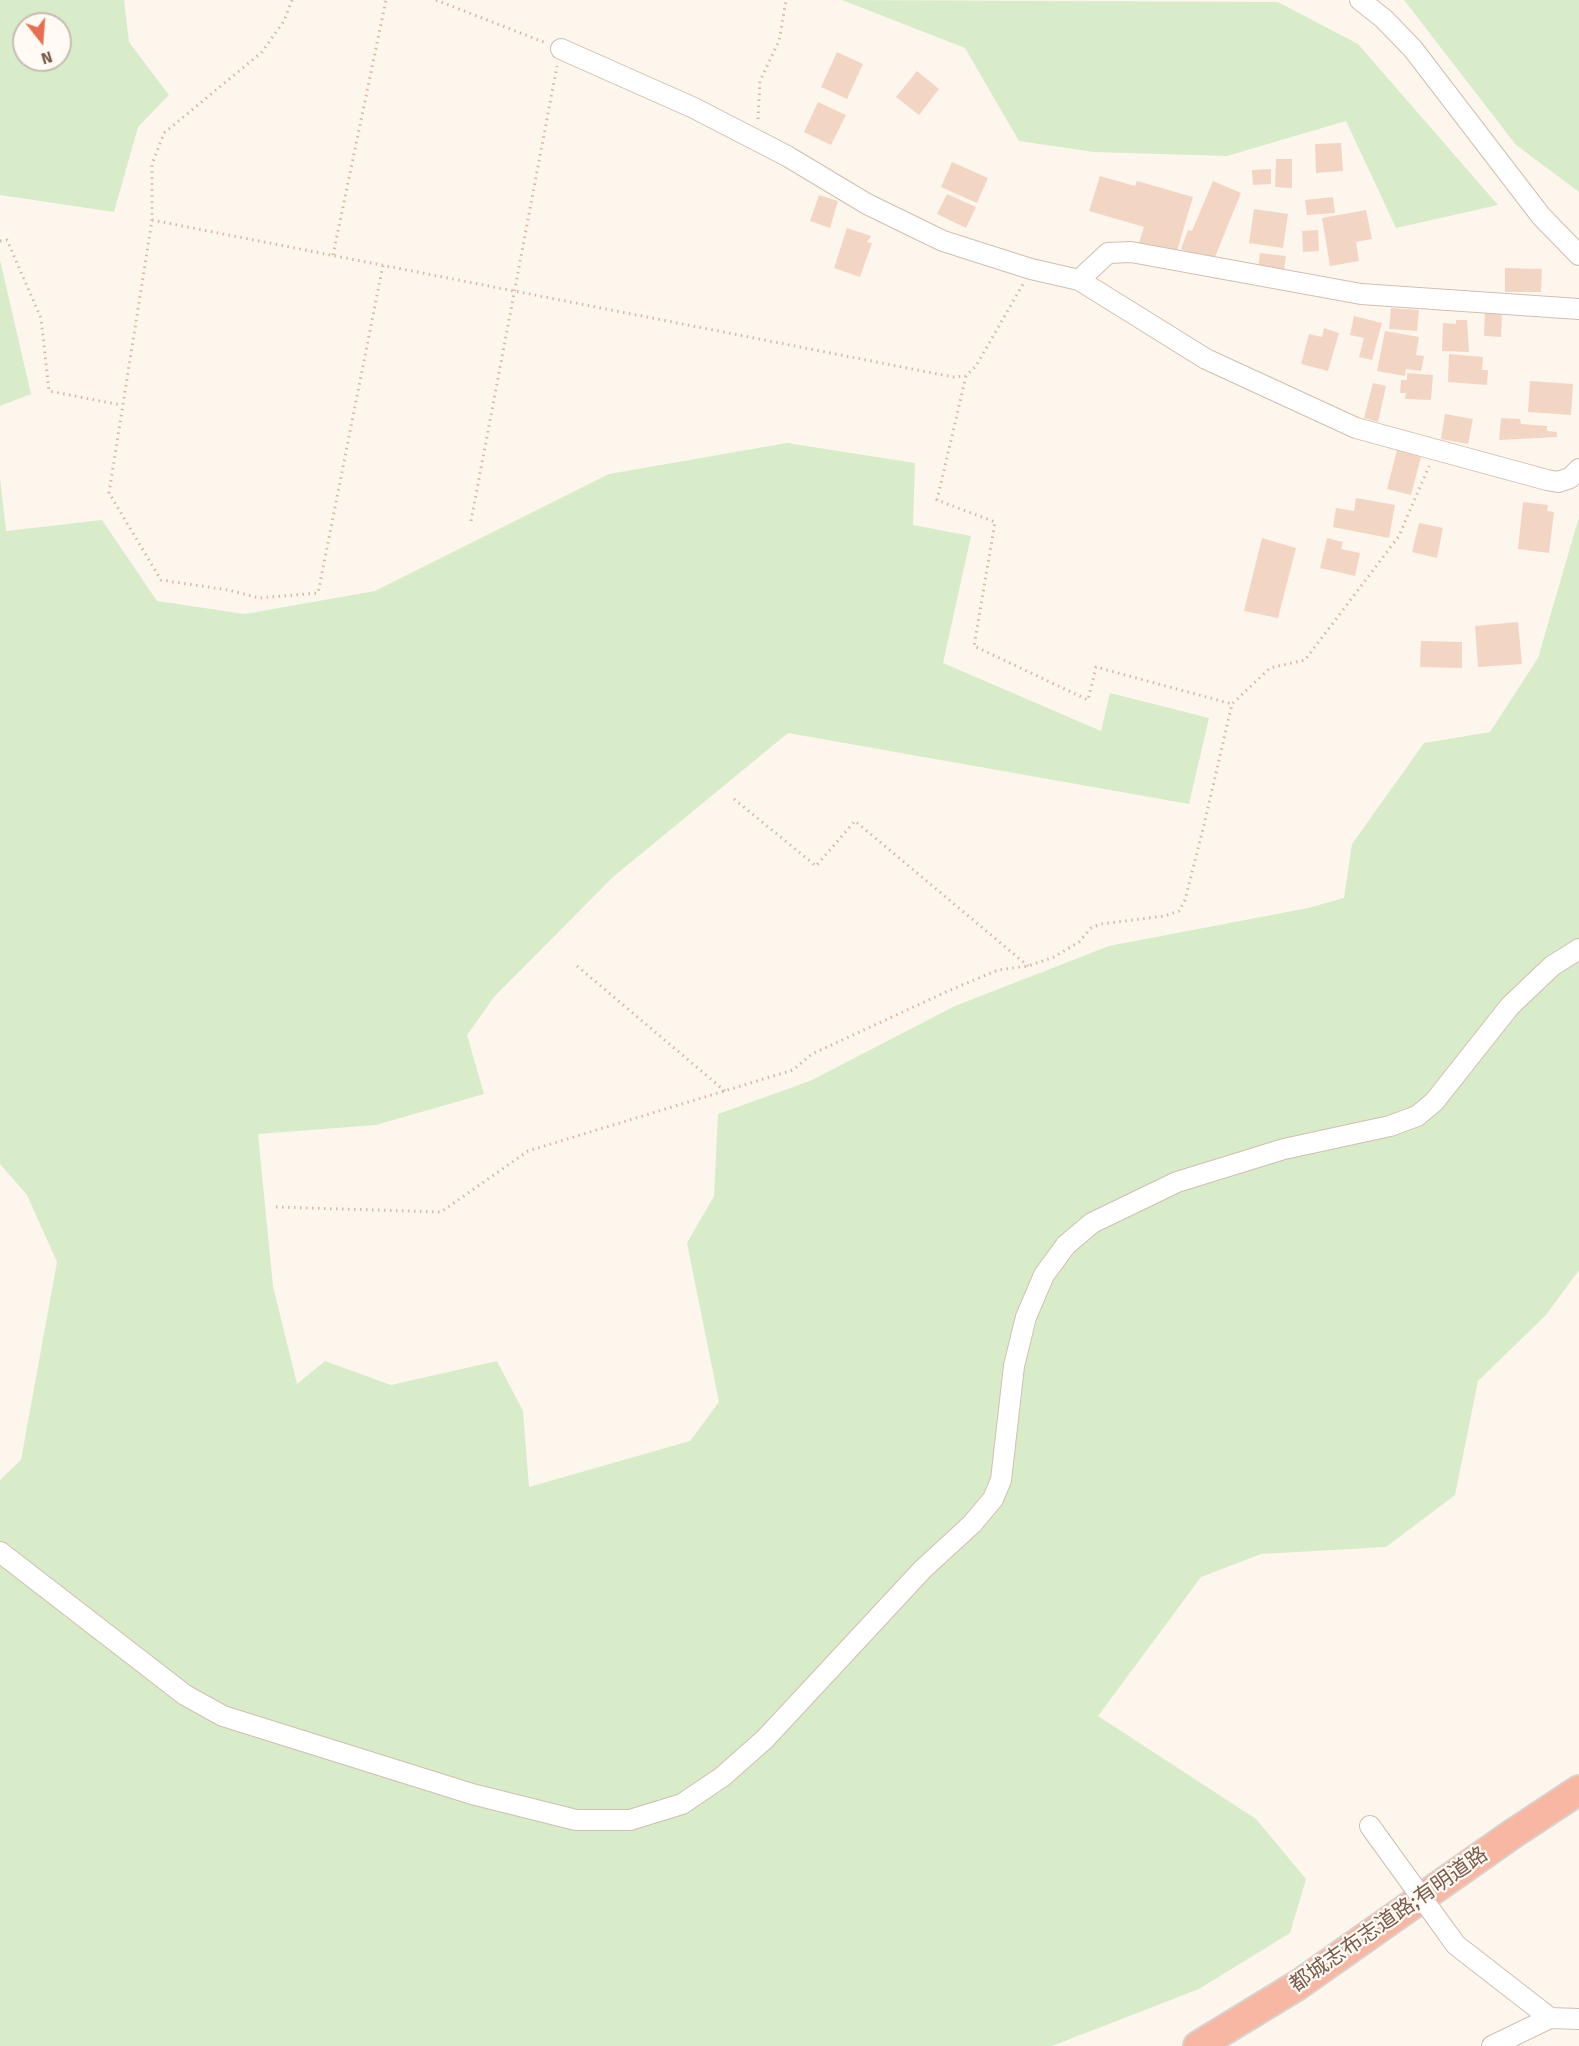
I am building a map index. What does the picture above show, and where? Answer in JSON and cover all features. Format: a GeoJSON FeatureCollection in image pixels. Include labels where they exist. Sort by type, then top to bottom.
{"type":"FeatureCollection","features":[{"type":"Feature","properties":{"kind":"highway","name":"都城志布志道路;有明道路"},"geometry":{"type":"LineString","coordinates":[[1198,2046],[1298,1985],[1579,1790]]}},
{"type":"Feature","properties":{"kind":"street"},"geometry":{"type":"LineString","coordinates":[[1360,0],[1384,19],[1413,49],[1541,216],[1579,255]]}},
{"type":"Feature","properties":{"kind":"street"},"geometry":{"type":"LineString","coordinates":[[561,48],[693,108],[757,141],[867,204],[943,241],[1031,269],[1079,280],[1206,359],[1356,428],[1547,480],[1558,482],[1570,478],[1579,469]]}},
{"type":"Feature","properties":{"kind":"street"},"geometry":{"type":"LineString","coordinates":[[1079,280],[1108,253],[1131,252],[1361,294],[1579,309]]}},
{"type":"Feature","properties":{"kind":"street"},"geometry":{"type":"LineString","coordinates":[[0,1552],[185,1695],[223,1716],[472,1794],[576,1820],[630,1820],[681,1804],[722,1777],[765,1739],[923,1569],[972,1524],[993,1499],[1000,1480],[1014,1366],[1026,1317],[1044,1275],[1066,1245],[1092,1222],[1177,1182],[1284,1149],[1390,1126],[1417,1116],[1434,1102],[1510,1006],[1552,966],[1579,949]]}},
{"type":"Feature","properties":{"kind":"street"},"geometry":{"type":"LineString","coordinates":[[1375,1833],[1456,1945],[1550,2018]]}},
{"type":"Feature","properties":{"kind":"street"},"geometry":{"type":"LineString","coordinates":[[1492,2046],[1550,2018],[1579,2019]]}},
{"type":"Feature","properties":{"kind":"path"},"geometry":{"type":"LineString","coordinates":[[292,0],[284,21],[262,51],[164,133],[152,164],[152,220],[121,405],[109,493],[161,580],[228,590],[259,598],[318,593],[383,265]]}},
{"type":"Feature","properties":{"kind":"path"},"geometry":{"type":"LineString","coordinates":[[333,255],[386,0]]}},
{"type":"Feature","properties":{"kind":"path"},"geometry":{"type":"LineString","coordinates":[[436,0],[561,48],[471,521]]}},
{"type":"Feature","properties":{"kind":"path"},"geometry":{"type":"LineString","coordinates":[[757,141],[760,81],[778,41],[786,0]]}},
{"type":"Feature","properties":{"kind":"path"},"geometry":{"type":"LineString","coordinates":[[152,220],[912,370],[953,377],[966,376]]}},
{"type":"Feature","properties":{"kind":"path"},"geometry":{"type":"LineString","coordinates":[[0,241],[7,240],[41,318],[50,391],[121,405]]}},
{"type":"Feature","properties":{"kind":"path"},"geometry":{"type":"LineString","coordinates":[[1031,269],[998,331],[976,366],[966,376],[937,500],[995,522],[974,645],[1088,700],[1096,667],[1232,704]]}},
{"type":"Feature","properties":{"kind":"path"},"geometry":{"type":"LineString","coordinates":[[276,1207],[441,1212],[528,1151],[793,1070],[812,1054],[998,970],[1028,966],[1054,957],[1079,942],[1091,928],[1101,924],[1164,916],[1179,911],[1185,900],[1201,839],[1232,704],[1259,681],[1270,668],[1305,660],[1399,536],[1436,450]]}},
{"type":"Feature","properties":{"kind":"path"},"geometry":{"type":"LineString","coordinates":[[734,799],[816,866],[855,821],[1028,966]]}},
{"type":"Feature","properties":{"kind":"path"},"geometry":{"type":"LineString","coordinates":[[577,966],[725,1091]]}},
{"type":"Feature","properties":{"kind":"green space"},"geometry":{"type":"Polygon","coordinates":[[[0,0],[124,0],[129,42],[169,95],[138,127],[114,212],[0,195],[0,0]]]}},
{"type":"Feature","properties":{"kind":"green space"},"geometry":{"type":"Polygon","coordinates":[[[842,0],[1278,2],[1358,44],[1498,205],[1396,228],[1346,121],[1227,156],[1094,152],[1019,141],[965,48],[842,0]]]}},
{"type":"Feature","properties":{"kind":"green space"},"geometry":{"type":"Polygon","coordinates":[[[1404,0],[1579,0],[1579,192],[1516,145],[1404,0]]]}},
{"type":"Feature","properties":{"kind":"green space"},"geometry":{"type":"Polygon","coordinates":[[[0,260],[31,394],[0,406],[0,260]]]}},
{"type":"Feature","properties":{"kind":"green space"},"geometry":{"type":"Polygon","coordinates":[[[787,443],[915,463],[913,525],[971,536],[943,663],[1101,731],[1110,693],[1209,718],[1189,804],[788,733],[613,877],[494,997],[467,1035],[484,1094],[376,1125],[258,1134],[273,1286],[297,1384],[325,1361],[391,1385],[497,1361],[523,1411],[529,1487],[690,1441],[719,1402],[687,1243],[714,1196],[718,1114],[810,1081],[955,1006],[1109,946],[1308,908],[1344,898],[1352,844],[1424,743],[1490,732],[1538,658],[1579,517],[1579,1270],[1546,1315],[1478,1381],[1455,1495],[1386,1547],[1261,1554],[1201,1577],[1098,1716],[1256,1819],[1306,1879],[1290,1933],[1199,1989],[1052,2046],[0,2046],[0,1480],[21,1460],[57,1262],[27,1195],[0,1164],[0,478],[6,531],[102,520],[157,601],[245,614],[375,591],[609,474],[787,443]]]}},
{"type":"Feature","properties":{"kind":"building"},"geometry":{"type":"Polygon","coordinates":[[[837,52],[863,64],[847,99],[821,87],[837,52]]]}},
{"type":"Feature","properties":{"kind":"building"},"geometry":{"type":"Polygon","coordinates":[[[917,71],[939,89],[919,115],[896,97],[917,71]]]}},
{"type":"Feature","properties":{"kind":"building"},"geometry":{"type":"Polygon","coordinates":[[[818,102],[846,115],[831,145],[804,132],[818,102]]]}},
{"type":"Feature","properties":{"kind":"building"},"geometry":{"type":"Polygon","coordinates":[[[1341,143],[1343,171],[1316,173],[1315,144],[1341,143]]]}},
{"type":"Feature","properties":{"kind":"building"},"geometry":{"type":"Polygon","coordinates":[[[1276,159],[1292,159],[1292,188],[1275,187],[1276,159]]]}},
{"type":"Feature","properties":{"kind":"building"},"geometry":{"type":"Polygon","coordinates":[[[952,162],[988,178],[977,203],[941,187],[952,162]]]}},
{"type":"Feature","properties":{"kind":"building"},"geometry":{"type":"Polygon","coordinates":[[[1271,169],[1271,184],[1253,185],[1252,170],[1271,169]]]}},
{"type":"Feature","properties":{"kind":"building"},"geometry":{"type":"Polygon","coordinates":[[[1100,176],[1135,186],[1137,181],[1193,197],[1175,257],[1138,246],[1144,227],[1089,211],[1100,176]]]}},
{"type":"Feature","properties":{"kind":"building"},"geometry":{"type":"Polygon","coordinates":[[[1213,181],[1241,193],[1213,262],[1181,249],[1188,230],[1192,231],[1213,181]]]}},
{"type":"Feature","properties":{"kind":"building"},"geometry":{"type":"Polygon","coordinates":[[[947,194],[976,207],[966,228],[937,214],[947,194]]]}},
{"type":"Feature","properties":{"kind":"building"},"geometry":{"type":"Polygon","coordinates":[[[819,195],[838,201],[830,228],[810,221],[819,195]]]}},
{"type":"Feature","properties":{"kind":"building"},"geometry":{"type":"Polygon","coordinates":[[[1333,197],[1335,213],[1307,215],[1305,200],[1333,197]]]}},
{"type":"Feature","properties":{"kind":"building"},"geometry":{"type":"Polygon","coordinates":[[[1254,209],[1288,214],[1283,248],[1249,243],[1254,209]]]}},
{"type":"Feature","properties":{"kind":"building"},"geometry":{"type":"Polygon","coordinates":[[[1366,210],[1372,239],[1356,242],[1359,261],[1330,266],[1322,218],[1366,210]]]}},
{"type":"Feature","properties":{"kind":"building"},"geometry":{"type":"Polygon","coordinates":[[[847,228],[871,236],[867,242],[872,243],[860,277],[834,268],[847,228]]]}},
{"type":"Feature","properties":{"kind":"building"},"geometry":{"type":"Polygon","coordinates":[[[1318,230],[1319,251],[1303,252],[1302,231],[1318,230]]]}},
{"type":"Feature","properties":{"kind":"building"},"geometry":{"type":"Polygon","coordinates":[[[1260,253],[1286,256],[1284,270],[1258,267],[1260,253]]]}},
{"type":"Feature","properties":{"kind":"building"},"geometry":{"type":"Polygon","coordinates":[[[1505,268],[1542,269],[1541,292],[1505,292],[1505,268]]]}},
{"type":"Feature","properties":{"kind":"building"},"geometry":{"type":"Polygon","coordinates":[[[1391,308],[1419,310],[1417,331],[1389,329],[1391,308]]]}},
{"type":"Feature","properties":{"kind":"building"},"geometry":{"type":"Polygon","coordinates":[[[1485,311],[1502,312],[1501,337],[1484,336],[1485,311]]]}},
{"type":"Feature","properties":{"kind":"building"},"geometry":{"type":"Polygon","coordinates":[[[1354,316],[1382,323],[1372,360],[1359,357],[1364,338],[1350,335],[1354,316]]]}},
{"type":"Feature","properties":{"kind":"building"},"geometry":{"type":"Polygon","coordinates":[[[1456,320],[1467,320],[1469,352],[1442,351],[1443,323],[1456,324],[1456,320]]]}},
{"type":"Feature","properties":{"kind":"building"},"geometry":{"type":"Polygon","coordinates":[[[1324,328],[1339,333],[1328,371],[1301,364],[1309,334],[1322,337],[1324,328]]]}},
{"type":"Feature","properties":{"kind":"building"},"geometry":{"type":"Polygon","coordinates":[[[1385,331],[1419,337],[1416,355],[1424,356],[1421,371],[1406,369],[1405,376],[1377,371],[1385,331]]]}},
{"type":"Feature","properties":{"kind":"building"},"geometry":{"type":"Polygon","coordinates":[[[1449,354],[1483,357],[1482,370],[1488,370],[1487,385],[1448,382],[1449,354]]]}},
{"type":"Feature","properties":{"kind":"building"},"geometry":{"type":"Polygon","coordinates":[[[1407,373],[1433,375],[1431,400],[1405,399],[1406,393],[1400,393],[1401,380],[1407,380],[1407,373]]]}},
{"type":"Feature","properties":{"kind":"building"},"geometry":{"type":"Polygon","coordinates":[[[1530,381],[1573,384],[1571,415],[1528,412],[1530,381]]]}},
{"type":"Feature","properties":{"kind":"building"},"geometry":{"type":"Polygon","coordinates":[[[1373,383],[1386,386],[1378,422],[1364,418],[1373,383]]]}},
{"type":"Feature","properties":{"kind":"building"},"geometry":{"type":"Polygon","coordinates":[[[1445,414],[1473,419],[1468,444],[1441,439],[1445,414]]]}},
{"type":"Feature","properties":{"kind":"building"},"geometry":{"type":"Polygon","coordinates":[[[1501,418],[1520,419],[1521,424],[1547,426],[1547,431],[1557,432],[1557,437],[1499,440],[1501,418]]]}},
{"type":"Feature","properties":{"kind":"building"},"geometry":{"type":"Polygon","coordinates":[[[1397,450],[1421,457],[1411,495],[1387,489],[1397,450]]]}},
{"type":"Feature","properties":{"kind":"building"},"geometry":{"type":"Polygon","coordinates":[[[1356,498],[1395,505],[1389,538],[1333,527],[1336,508],[1354,511],[1356,498]]]}},
{"type":"Feature","properties":{"kind":"building"},"geometry":{"type":"Polygon","coordinates":[[[1523,502],[1548,505],[1547,511],[1554,512],[1549,553],[1518,549],[1523,502]]]}},
{"type":"Feature","properties":{"kind":"building"},"geometry":{"type":"Polygon","coordinates":[[[1419,523],[1443,528],[1437,558],[1412,552],[1419,523]]]}},
{"type":"Feature","properties":{"kind":"building"},"geometry":{"type":"Polygon","coordinates":[[[1262,538],[1296,548],[1278,618],[1244,611],[1262,538]]]}},
{"type":"Feature","properties":{"kind":"building"},"geometry":{"type":"Polygon","coordinates":[[[1327,538],[1343,542],[1341,549],[1360,553],[1355,576],[1320,568],[1327,538]]]}},
{"type":"Feature","properties":{"kind":"building"},"geometry":{"type":"Polygon","coordinates":[[[1518,622],[1522,664],[1478,667],[1475,626],[1518,622]]]}},
{"type":"Feature","properties":{"kind":"building"},"geometry":{"type":"Polygon","coordinates":[[[1421,641],[1462,642],[1462,668],[1420,667],[1421,641]]]}}]}
